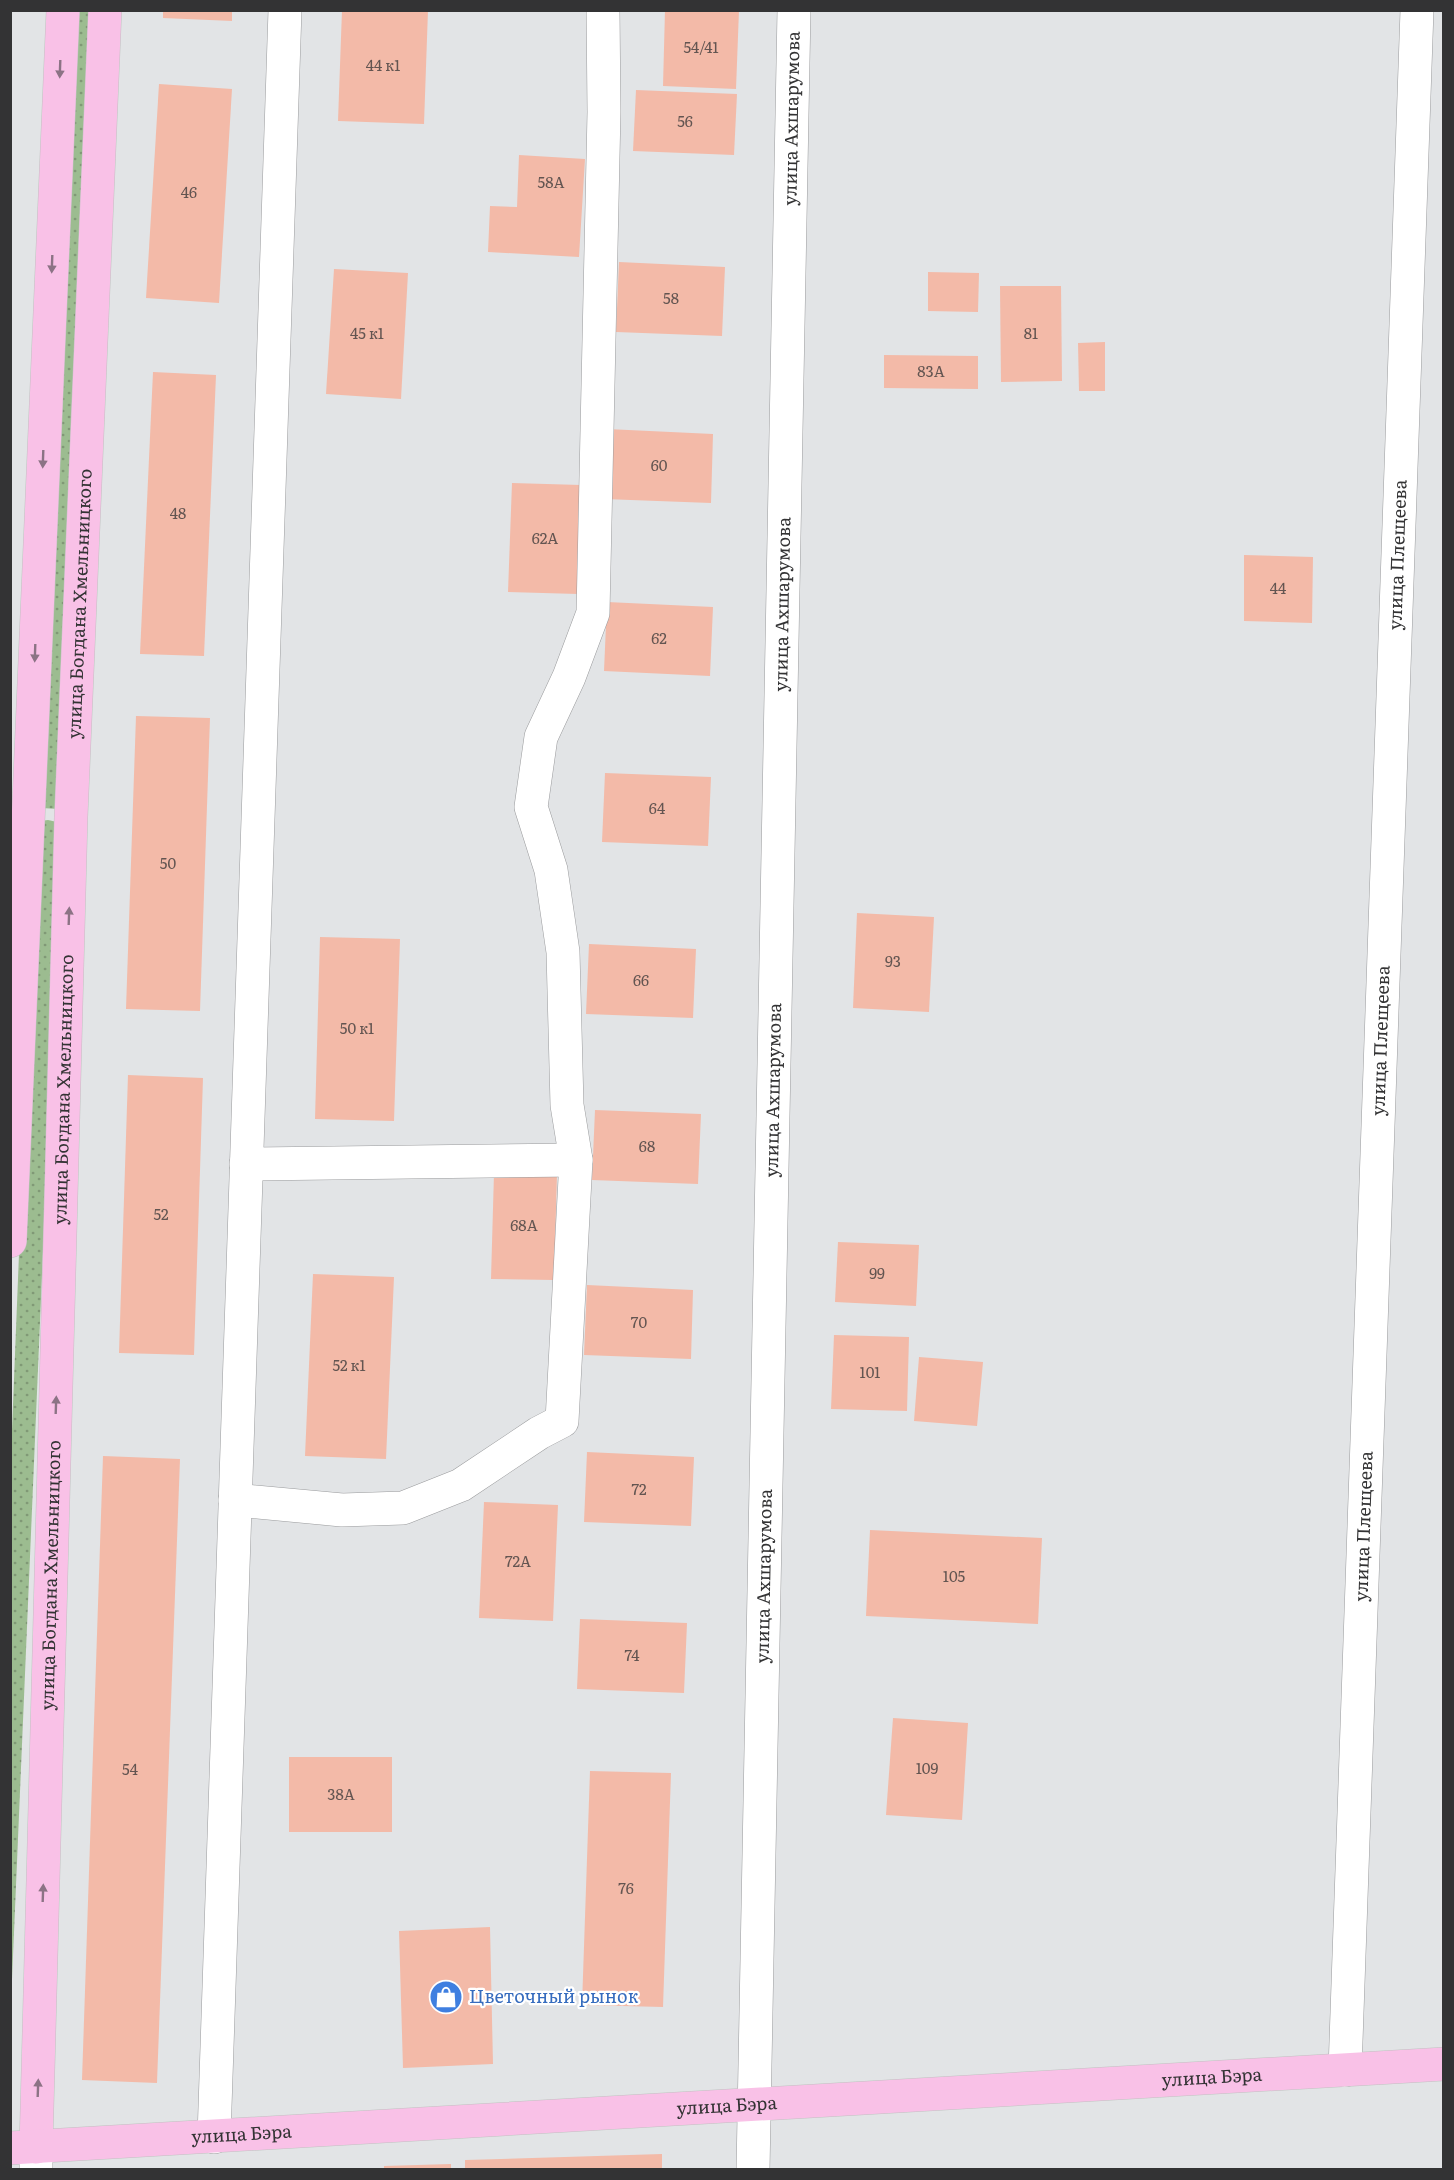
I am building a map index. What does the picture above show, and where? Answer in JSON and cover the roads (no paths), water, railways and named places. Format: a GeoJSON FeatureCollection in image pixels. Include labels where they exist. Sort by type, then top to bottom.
{"type":"FeatureCollection","features":[{"type":"Feature","properties":{"kind":"main road"},"geometry":{"type":"LineString","coordinates":[[11,1221],[18,861],[28,813],[63,10]]}},
{"type":"Feature","properties":{"kind":"main road","name":"улица Богдана Хмельницкого"},"geometry":{"type":"LineString","coordinates":[[28,2155],[71,817],[105,10]]}},
{"type":"Feature","properties":{"kind":"main road"},"geometry":{"type":"LineString","coordinates":[[28,813],[71,817]]}},
{"type":"Feature","properties":{"kind":"main road","name":"улица Бэра"},"geometry":{"type":"LineString","coordinates":[[28,2155],[214,2137],[1443,2064]]}},
{"type":"Feature","properties":{"kind":"street"},"geometry":{"type":"LineString","coordinates":[[214,2137],[285,10]]}},
{"type":"Feature","properties":{"kind":"street"},"geometry":{"type":"LineString","coordinates":[[235,1500],[342,1510],[404,1508],[461,1485],[561,1421],[576,1160],[567,1105],[563,952],[551,870],[531,807],[541,737],[569,677],[593,613],[604,112],[603,10]]}},
{"type":"Feature","properties":{"kind":"street","name":"улица Ахшарумова"},"geometry":{"type":"LineString","coordinates":[[753,2169],[794,10]]}},
{"type":"Feature","properties":{"kind":"street","name":"улица Плещеева"},"geometry":{"type":"LineString","coordinates":[[1346,2070],[1417,10]]}},
{"type":"Feature","properties":{"kind":"street"},"geometry":{"type":"LineString","coordinates":[[246,1164],[576,1160]]}},
{"type":"Feature","properties":{"kind":"place","name":"Цветочный рынок"},"geometry":{"type":"Point","coordinates":[446,1997]}}]}
